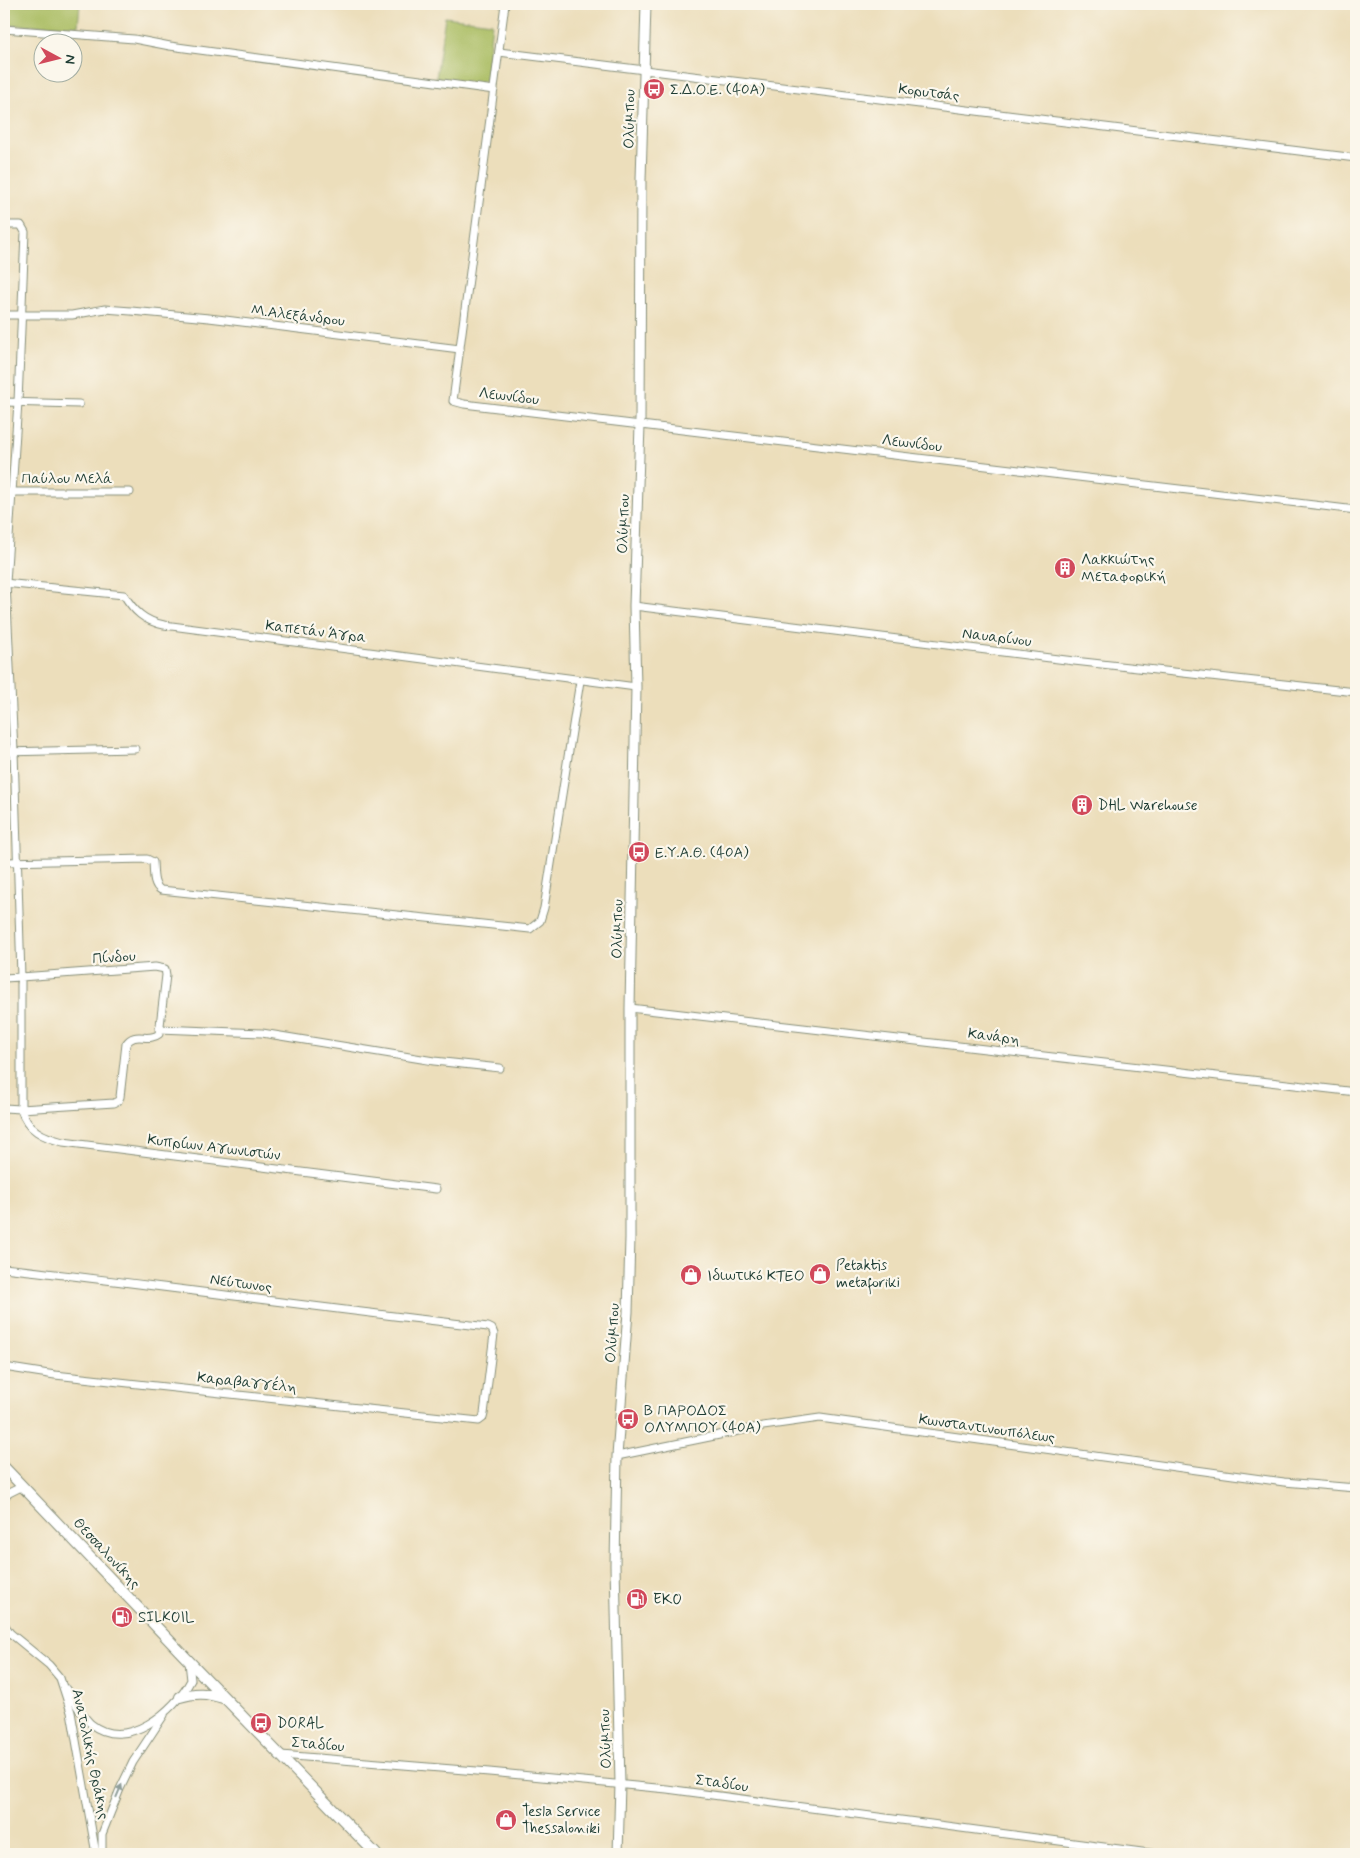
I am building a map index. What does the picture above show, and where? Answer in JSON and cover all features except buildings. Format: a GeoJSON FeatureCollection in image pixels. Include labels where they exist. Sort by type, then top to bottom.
{"type":"FeatureCollection","features":[{"type":"Feature","properties":{"kind":"main road","name":"Θεσσαλονίκης"},"geometry":{"type":"LineString","coordinates":[[4,1467],[189,1662],[376,1854]]}},
{"type":"Feature","properties":{"kind":"main road"},"geometry":{"type":"LineString","coordinates":[[180,1697],[194,1693],[208,1694],[226,1699]]}},
{"type":"Feature","properties":{"kind":"street"},"geometry":{"type":"LineString","coordinates":[[460,349],[505,4]]}},
{"type":"Feature","properties":{"kind":"street","name":"Ολύμπου"},"geometry":{"type":"LineString","coordinates":[[618,1854],[620,1784],[616,1626],[617,1456],[628,1312],[630,1238],[630,1008],[636,687],[634,606],[640,425],[641,180],[646,4]]}},
{"type":"Feature","properties":{"kind":"street"},"geometry":{"type":"LineString","coordinates":[[4,29],[137,39],[170,46],[494,90]]}},
{"type":"Feature","properties":{"kind":"street","name":"Κορυτσάς"},"geometry":{"type":"LineString","coordinates":[[499,52],[1356,158]]}},
{"type":"Feature","properties":{"kind":"street"},"geometry":{"type":"LineString","coordinates":[[4,225],[21,225],[25,229],[18,402],[7,492],[5,583],[18,861],[21,978],[21,1108]]}},
{"type":"Feature","properties":{"kind":"street","name":"Μ.Αλεξάνδρου"},"geometry":{"type":"LineString","coordinates":[[4,315],[72,315],[104,309],[131,311],[209,318],[460,349]]}},
{"type":"Feature","properties":{"kind":"street","name":"Λεωνίδου"},"geometry":{"type":"LineString","coordinates":[[460,349],[452,401],[464,404],[1356,510]]}},
{"type":"Feature","properties":{"kind":"street"},"geometry":{"type":"LineString","coordinates":[[4,402],[79,404]]}},
{"type":"Feature","properties":{"kind":"street","name":"Παύλου Μελά"},"geometry":{"type":"LineString","coordinates":[[7,492],[130,492]]}},
{"type":"Feature","properties":{"kind":"street","name":"Καπετάν Άγρα"},"geometry":{"type":"LineString","coordinates":[[5,583],[124,595],[134,610],[142,617],[164,626],[636,687]]}},
{"type":"Feature","properties":{"kind":"street","name":"Ναυαρίνου"},"geometry":{"type":"LineString","coordinates":[[634,606],[1064,659],[1356,692]]}},
{"type":"Feature","properties":{"kind":"street"},"geometry":{"type":"LineString","coordinates":[[4,862],[147,859],[151,860],[153,864],[156,886],[160,890],[530,928],[540,921],[544,908],[580,681]]}},
{"type":"Feature","properties":{"kind":"street"},"geometry":{"type":"LineString","coordinates":[[4,752],[135,749]]}},
{"type":"Feature","properties":{"kind":"street","name":"Πίνδου"},"geometry":{"type":"LineString","coordinates":[[4,978],[162,968],[166,975],[160,1029]]}},
{"type":"Feature","properties":{"kind":"street","name":"Κανάρη"},"geometry":{"type":"LineString","coordinates":[[630,1008],[1356,1092]]}},
{"type":"Feature","properties":{"kind":"street"},"geometry":{"type":"LineString","coordinates":[[4,1108],[116,1102],[120,1097],[125,1048],[128,1040],[137,1036],[155,1037],[160,1029],[262,1033],[434,1061],[500,1068]]}},
{"type":"Feature","properties":{"kind":"street","name":"Κυπρίων Αγωνιστών"},"geometry":{"type":"LineString","coordinates":[[21,1108],[23,1117],[32,1129],[63,1142],[436,1189]]}},
{"type":"Feature","properties":{"kind":"street","name":"Νεύτωνος"},"geometry":{"type":"LineString","coordinates":[[4,1268],[490,1328],[494,1332],[484,1414]]}},
{"type":"Feature","properties":{"kind":"street","name":"Καραβαγγέλη"},"geometry":{"type":"LineString","coordinates":[[4,1367],[55,1375],[477,1421],[482,1420],[484,1414]]}},
{"type":"Feature","properties":{"kind":"street","name":"Κωνσταντινουπόλεως"},"geometry":{"type":"LineString","coordinates":[[617,1456],[763,1426],[820,1418],[1284,1482],[1356,1488]]}},
{"type":"Feature","properties":{"kind":"street"},"geometry":{"type":"LineString","coordinates":[[4,1498],[9,1493],[23,1486]]}},
{"type":"Feature","properties":{"kind":"street","name":"Ανατολικής Θράκης"},"geometry":{"type":"LineString","coordinates":[[4,1624],[10,1633],[49,1665],[60,1678],[71,1712],[96,1854]]}},
{"type":"Feature","properties":{"kind":"street"},"geometry":{"type":"LineString","coordinates":[[60,1678],[81,1713],[92,1724],[106,1732],[118,1734],[132,1733],[143,1728],[167,1710],[180,1697],[191,1680],[189,1662]]}},
{"type":"Feature","properties":{"kind":"street"},"geometry":{"type":"LineString","coordinates":[[102,1854],[102,1834],[120,1789],[133,1762],[167,1710]]}},
{"type":"Feature","properties":{"kind":"street","name":"Σταδίου"},"geometry":{"type":"LineString","coordinates":[[281,1755],[620,1784],[1157,1854]]}},
{"type":"Feature","properties":{"kind":"green space"},"geometry":{"type":"Polygon","coordinates":[[[4,4],[80,4],[78,26],[4,25],[4,4]]]}},
{"type":"Feature","properties":{"kind":"green space"},"geometry":{"type":"Polygon","coordinates":[[[445,17],[492,23],[486,80],[478,84],[436,78],[445,17]]]}},
{"type":"Feature","properties":{"kind":"place","name":"Σ.Δ.Ο.Ε. (40Α)"},"geometry":{"type":"Point","coordinates":[654,89]}},
{"type":"Feature","properties":{"kind":"place","name":"Λακκιώτης Μεταφορική"},"geometry":{"type":"Point","coordinates":[1065,568]}},
{"type":"Feature","properties":{"kind":"place","name":"DHL Warehouse"},"geometry":{"type":"Point","coordinates":[1082,805]}},
{"type":"Feature","properties":{"kind":"place","name":"Ε.Υ.Α.Θ. (40Α)"},"geometry":{"type":"Point","coordinates":[639,852]}},
{"type":"Feature","properties":{"kind":"place","name":"Petaktis metaforiki"},"geometry":{"type":"Point","coordinates":[820,1274]}},
{"type":"Feature","properties":{"kind":"place","name":"Ιδιωτικό ΚΤΕΟ"},"geometry":{"type":"Point","coordinates":[691,1275]}},
{"type":"Feature","properties":{"kind":"place","name":"Β ΠΑΡΟΔΟΣ ΟΛΥΜΠΟΥ (40Α)"},"geometry":{"type":"Point","coordinates":[628,1419]}},
{"type":"Feature","properties":{"kind":"place","name":"EKO"},"geometry":{"type":"Point","coordinates":[637,1599]}},
{"type":"Feature","properties":{"kind":"place","name":"SILKOIL"},"geometry":{"type":"Point","coordinates":[122,1617]}},
{"type":"Feature","properties":{"kind":"place","name":"DORAL"},"geometry":{"type":"Point","coordinates":[261,1723]}},
{"type":"Feature","properties":{"kind":"place","name":"Tesla Service Thessaloniki"},"geometry":{"type":"Point","coordinates":[506,1820]}}]}
